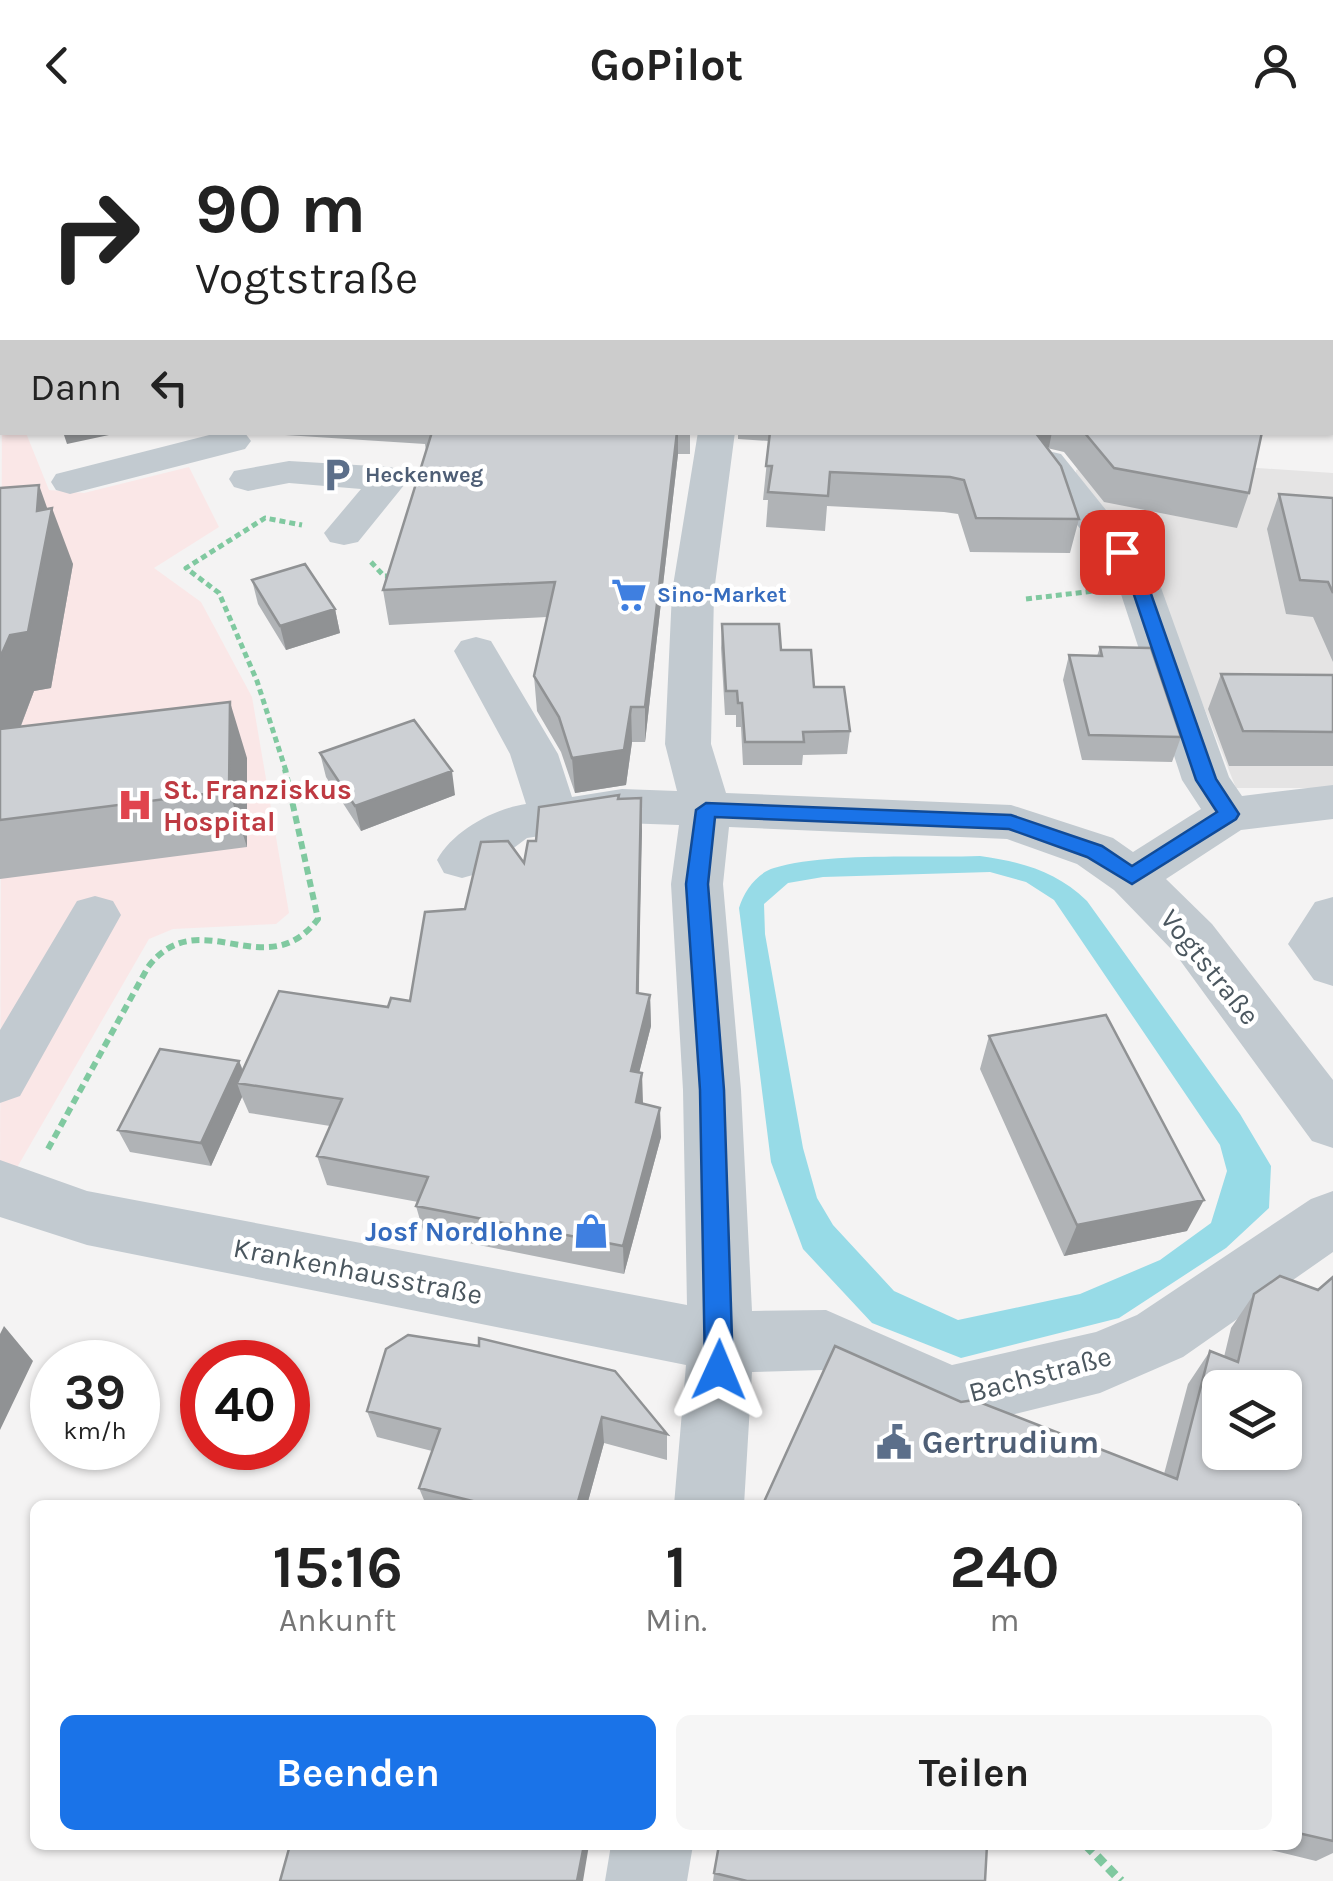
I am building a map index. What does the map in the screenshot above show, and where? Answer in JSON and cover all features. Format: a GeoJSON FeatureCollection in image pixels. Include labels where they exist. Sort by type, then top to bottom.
{"type":"FeatureCollection","features":[{"type":"Feature","properties":{"kind":"street"},"geometry":{"type":"LineString","coordinates":[[709,1500],[721,1342],[712,1090],[697,884],[706,810],[688,744],[693,592],[717,435]]}},
{"type":"Feature","properties":{"kind":"street"},"geometry":{"type":"LineString","coordinates":[[70,482],[230,437],[264,518]]}},
{"type":"Feature","properties":{"kind":"street"},"geometry":{"type":"LineString","coordinates":[[1048,462],[1122,552],[1140,586],[1206,780],[1229,814]]}},
{"type":"Feature","properties":{"kind":"street"},"geometry":{"type":"LineString","coordinates":[[248,479],[289,472],[390,480],[344,533]]}},
{"type":"Feature","properties":{"kind":"street"},"geometry":{"type":"LineString","coordinates":[[476,651],[534,754],[554,816]]}},
{"type":"Feature","properties":{"kind":"street"},"geometry":{"type":"LineString","coordinates":[[1132,876],[1229,814],[1333,802]]}},
{"type":"Feature","properties":{"kind":"street","name":"Vogtstraße"},"geometry":{"type":"LineString","coordinates":[[462,860],[513,823],[622,806],[1011,822],[1094,852],[1132,876],[1194,938],[1333,1124]]}},
{"type":"Feature","properties":{"kind":"street"},"geometry":{"type":"LineString","coordinates":[[0,1080],[95,915]]}},
{"type":"Feature","properties":{"kind":"street"},"geometry":{"type":"LineString","coordinates":[[1333,916],[1315,944],[1333,966]]}},
{"type":"Feature","properties":{"kind":"street","name":"Krankenhausstraße"},"geometry":{"type":"LineString","coordinates":[[10,1192],[88,1218],[721,1342]]}},
{"type":"Feature","properties":{"kind":"street","name":"Bachstraße"},"geometry":{"type":"LineString","coordinates":[[721,1342],[826,1340],[950,1398],[1100,1362],[1160,1336],[1333,1218]]}},
{"type":"Feature","properties":{"kind":"street"},"geometry":{"type":"LineString","coordinates":[[646,1881],[651,1850]]}},
{"type":"Feature","properties":{"kind":"path"},"geometry":{"type":"LineString","coordinates":[[10,1192],[148,966],[164,947],[188,941],[290,947],[309,938],[318,918],[290,783],[258,681],[219,593],[186,568],[264,518],[344,533],[384,576],[403,575]]}},
{"type":"Feature","properties":{"kind":"path"},"geometry":{"type":"LineString","coordinates":[[1026,599],[1140,586]]}},
{"type":"Feature","properties":{"kind":"path"},"geometry":{"type":"LineString","coordinates":[[1091,1850],[1122,1881]]}},
{"type":"Feature","properties":{"kind":"shaded area","name":"St. Franziskus Hospital"},"geometry":{"type":"Polygon","coordinates":[[[2,435],[27,435],[49,490],[84,493],[189,467],[219,527],[154,568],[201,602],[252,697],[289,913],[276,924],[173,929],[149,939],[0,1197],[2,435]]]}},
{"type":"Feature","properties":{"kind":"shaded area"},"geometry":{"type":"Polygon","coordinates":[[[1110,458],[1333,473],[1333,788],[1236,788],[1141,548],[1076,479],[1076,470],[1110,458]]]}},
{"type":"Feature","properties":{"kind":"water"},"geometry":{"type":"Polygon","coordinates":[[[980,856],[1038,870],[1063,882],[1087,901],[1240,1114],[1271,1166],[1269,1208],[1226,1248],[1119,1318],[961,1358],[872,1323],[803,1249],[771,1162],[739,908],[757,878],[774,868],[795,863],[846,858],[980,856]],[[990,872],[823,877],[788,883],[764,904],[765,934],[803,1148],[817,1198],[833,1225],[894,1291],[958,1320],[1080,1294],[1160,1260],[1211,1223],[1227,1171],[1220,1145],[1054,900],[1026,882],[990,872]]]}},
{"type":"Feature","properties":{"kind":"building"},"geometry":{"type":"Polygon","coordinates":[[[431,435],[677,435],[645,707],[631,707],[624,750],[572,758],[559,717],[534,676],[555,582],[383,590],[431,435]]]}},
{"type":"Feature","properties":{"kind":"building"},"geometry":{"type":"Polygon","coordinates":[[[770,435],[1037,435],[1061,466],[1079,519],[976,518],[964,480],[950,477],[830,472],[828,496],[768,492],[772,466],[766,466],[770,435]]]}},
{"type":"Feature","properties":{"kind":"building"},"geometry":{"type":"Polygon","coordinates":[[[1086,435],[1261,435],[1249,493],[1114,468],[1086,435]]]}},
{"type":"Feature","properties":{"kind":"building"},"geometry":{"type":"Polygon","coordinates":[[[39,485],[37,511],[52,508],[28,632],[10,635],[0,658],[0,488],[39,485]]]}},
{"type":"Feature","properties":{"kind":"building"},"geometry":{"type":"Polygon","coordinates":[[[1279,494],[1333,498],[1333,593],[1328,582],[1300,580],[1279,494]]]}},
{"type":"Feature","properties":{"kind":"building"},"geometry":{"type":"Polygon","coordinates":[[[305,564],[335,609],[280,626],[252,580],[305,564]]]}},
{"type":"Feature","properties":{"kind":"building"},"geometry":{"type":"Polygon","coordinates":[[[722,624],[779,624],[781,650],[811,650],[814,687],[844,687],[850,731],[803,732],[804,742],[745,742],[742,703],[738,703],[737,691],[726,691],[722,624]]]}},
{"type":"Feature","properties":{"kind":"building"},"geometry":{"type":"Polygon","coordinates":[[[1100,647],[1151,648],[1181,737],[1089,735],[1069,655],[1102,656],[1100,647]]]}},
{"type":"Feature","properties":{"kind":"building"},"geometry":{"type":"Polygon","coordinates":[[[1221,674],[1333,675],[1333,732],[1243,731],[1221,674]]]}},
{"type":"Feature","properties":{"kind":"building"},"geometry":{"type":"Polygon","coordinates":[[[230,702],[229,791],[0,820],[0,729],[230,702]]]}},
{"type":"Feature","properties":{"kind":"building"},"geometry":{"type":"Polygon","coordinates":[[[414,720],[452,771],[355,806],[320,753],[414,720]]]}},
{"type":"Feature","properties":{"kind":"building"},"geometry":{"type":"Polygon","coordinates":[[[619,795],[618,799],[641,798],[637,993],[650,995],[631,1071],[642,1073],[636,1102],[660,1108],[623,1246],[416,1206],[428,1177],[317,1156],[342,1099],[237,1083],[279,991],[388,1007],[391,998],[410,1001],[425,912],[465,909],[481,842],[508,841],[524,863],[528,841],[536,841],[539,807],[619,795]]]}},
{"type":"Feature","properties":{"kind":"building"},"geometry":{"type":"Polygon","coordinates":[[[1106,1015],[1204,1200],[1077,1225],[989,1036],[1106,1015]]]}},
{"type":"Feature","properties":{"kind":"building"},"geometry":{"type":"Polygon","coordinates":[[[160,1049],[239,1061],[201,1143],[118,1130],[160,1049]]]}},
{"type":"Feature","properties":{"kind":"building"},"geometry":{"type":"Polygon","coordinates":[[[1280,1276],[1318,1290],[1333,1277],[1333,1841],[1302,1834],[1302,1500],[765,1500],[835,1346],[961,1402],[974,1400],[1177,1479],[1202,1382],[1202,1470],[1302,1470],[1302,1370],[1205,1370],[1210,1351],[1238,1362],[1254,1294],[1280,1276]]]}},
{"type":"Feature","properties":{"kind":"building"},"geometry":{"type":"Polygon","coordinates":[[[408,1335],[479,1346],[479,1338],[615,1371],[667,1434],[602,1417],[578,1500],[468,1500],[419,1488],[440,1429],[367,1411],[386,1349],[408,1335]]]}},
{"type":"Feature","properties":{"kind":"building"},"geometry":{"type":"Polygon","coordinates":[[[289,1850],[583,1850],[577,1881],[280,1881],[289,1850]]]}},
{"type":"Feature","properties":{"kind":"building"},"geometry":{"type":"Polygon","coordinates":[[[718,1850],[987,1850],[985,1881],[747,1881],[714,1873],[718,1850]]]}},
{"type":"Feature","properties":{"kind":"place","name":"Heckenweg"},"geometry":{"type":"Point","coordinates":[337,475]}},
{"type":"Feature","properties":{"kind":"place","name":"Sino-Market"},"geometry":{"type":"Point","coordinates":[629,595]}},
{"type":"Feature","properties":{"kind":"place","name":"St. Franziskus Hospital"},"geometry":{"type":"Point","coordinates":[135,805]}},
{"type":"Feature","properties":{"kind":"place","name":"Josf Nordlohne"},"geometry":{"type":"Point","coordinates":[591,1231]}},
{"type":"Feature","properties":{"kind":"place","name":"Gertrudium"},"geometry":{"type":"Point","coordinates":[894,1442]}},
{"type":"Feature","properties":{"kind":"route"},"geometry":{"type":"LineString","coordinates":[[719,1370],[712,1090],[697,884],[706,810],[1011,822],[1094,852],[1132,876],[1229,814],[1206,780],[1134,571],[1122,552]]}}]}
